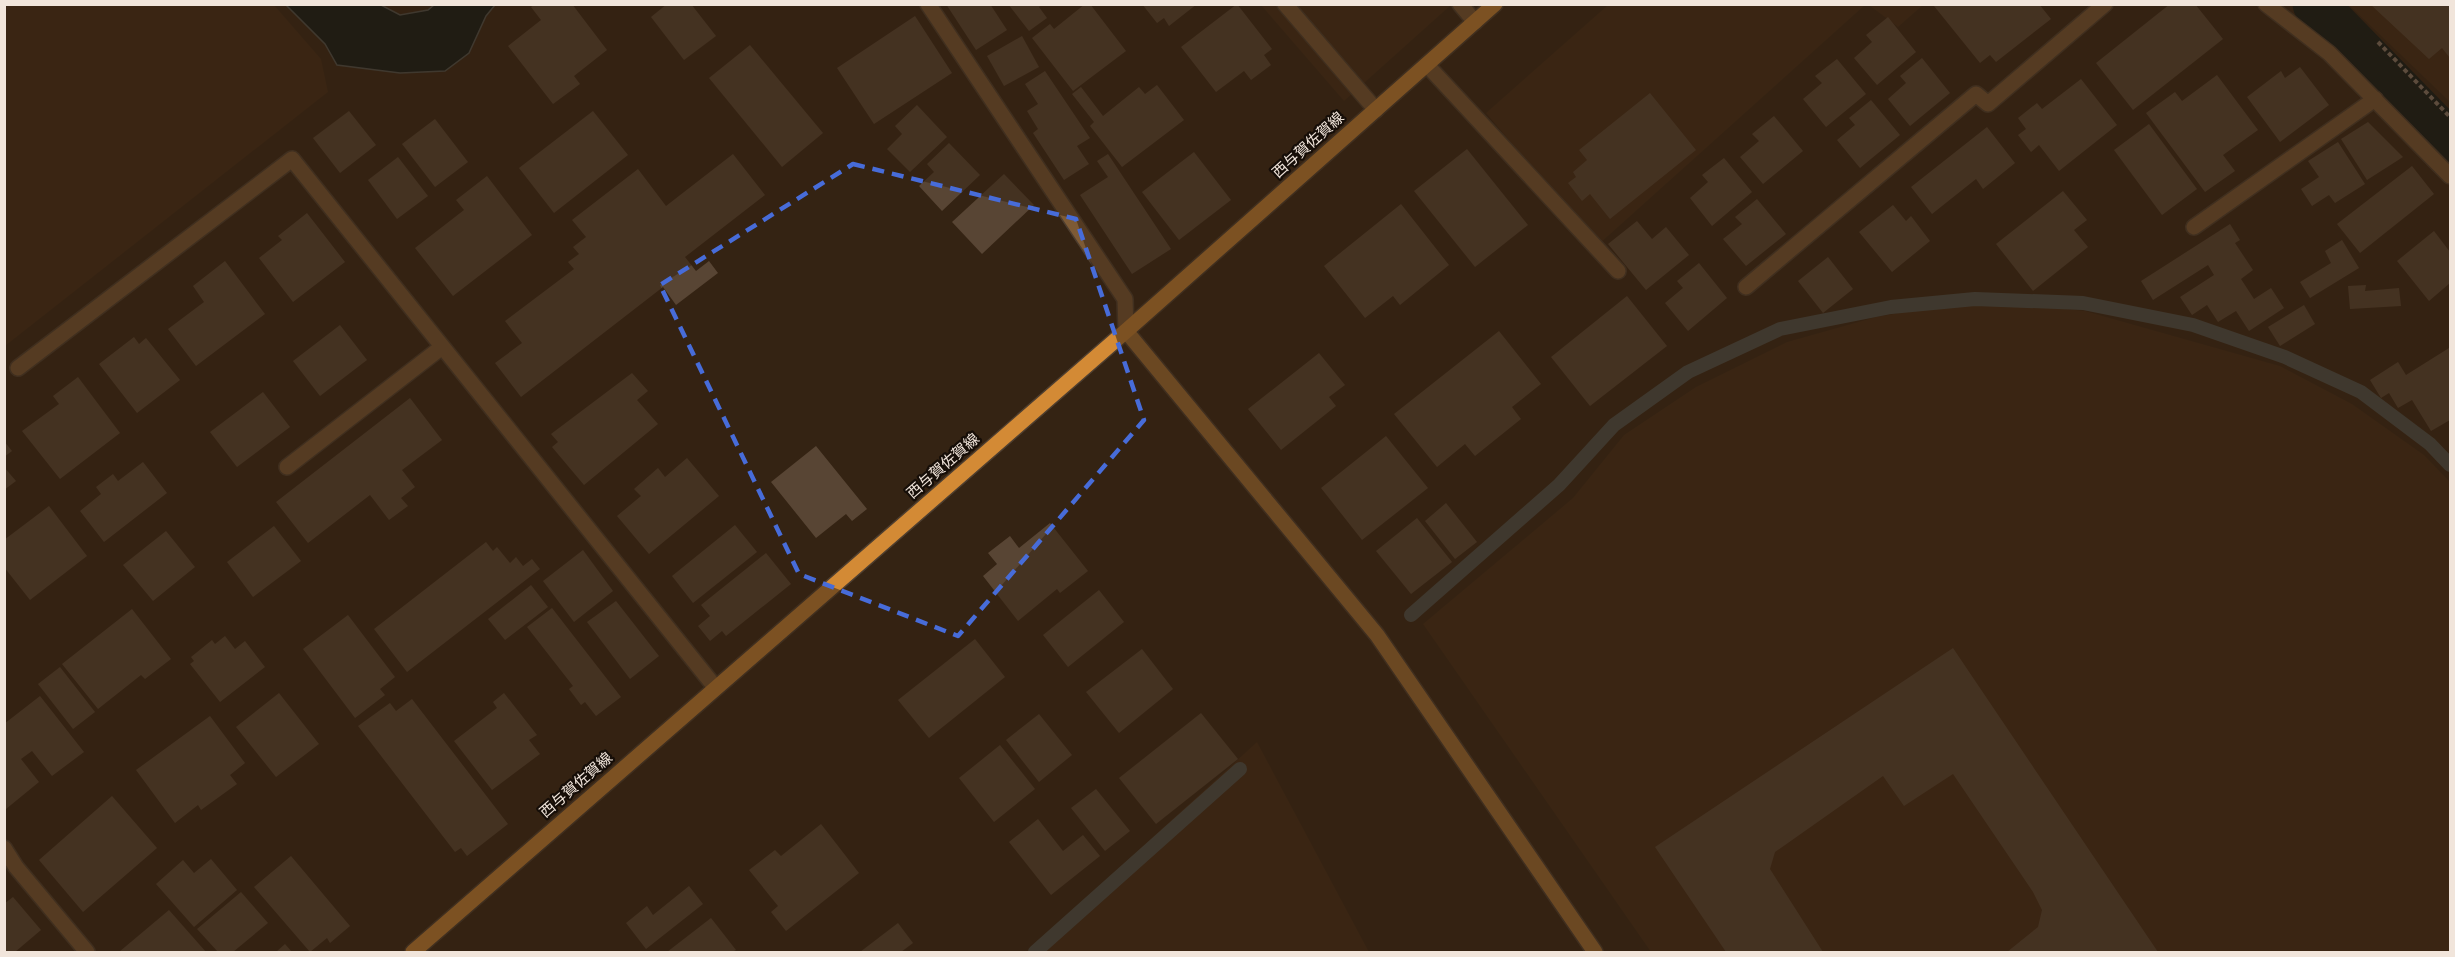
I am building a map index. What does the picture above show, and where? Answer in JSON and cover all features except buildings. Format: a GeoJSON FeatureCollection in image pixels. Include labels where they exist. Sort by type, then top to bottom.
{"type":"FeatureCollection","features":[{"type":"Feature","properties":{"kind":"main road","name":"西与賀佐賀線"},"geometry":{"type":"LineString","coordinates":[[421,950],[715,687],[1126,331],[1495,4]]}},
{"type":"Feature","properties":{"kind":"street"},"geometry":{"type":"LineString","coordinates":[[928,4],[1125,299],[1126,331],[1377,635],[1595,952]]}},
{"type":"Feature","properties":{"kind":"street"},"geometry":{"type":"LineString","coordinates":[[1285,4],[1376,110]]}},
{"type":"Feature","properties":{"kind":"street"},"geometry":{"type":"LineString","coordinates":[[1460,4],[1476,22]]}},
{"type":"Feature","properties":{"kind":"street"},"geometry":{"type":"LineString","coordinates":[[1746,287],[1976,94],[1988,104],[2105,4]]}},
{"type":"Feature","properties":{"kind":"street"},"geometry":{"type":"LineString","coordinates":[[2266,4],[2329,53],[2451,176]]}},
{"type":"Feature","properties":{"kind":"street"},"geometry":{"type":"LineString","coordinates":[[1427,65],[1618,271]]}},
{"type":"Feature","properties":{"kind":"street"},"geometry":{"type":"LineString","coordinates":[[2194,227],[2375,99]]}},
{"type":"Feature","properties":{"kind":"street"},"geometry":{"type":"LineString","coordinates":[[18,368],[292,159],[715,687]]}},
{"type":"Feature","properties":{"kind":"street"},"geometry":{"type":"LineString","coordinates":[[287,467],[442,347]]}},
{"type":"Feature","properties":{"kind":"street"},"geometry":{"type":"LineString","coordinates":[[4,848],[15,867],[87,952]]}},
{"type":"Feature","properties":{"kind":"path"},"geometry":{"type":"LineString","coordinates":[[2378,42],[2451,117]]}},
{"type":"Feature","properties":{"kind":"highlighted area"},"geometry":{"type":"Polygon","coordinates":[[[853,164],[1076,219],[1144,420],[958,636],[799,574],[660,285],[853,164]]]}},
{"type":"Feature","properties":{"kind":"shaded area"},"geometry":{"type":"Polygon","coordinates":[[[5,4],[274,5],[321,59],[328,92],[5,346],[5,4]]]}},
{"type":"Feature","properties":{"kind":"shaded area"},"geometry":{"type":"Polygon","coordinates":[[[286,5],[381,5],[400,15],[428,10],[434,5],[495,5],[486,16],[469,53],[445,71],[400,73],[337,65],[325,44],[286,5]]]}},
{"type":"Feature","properties":{"kind":"shaded area"},"geometry":{"type":"Polygon","coordinates":[[[1261,5],[1451,5],[1344,101],[1261,5]]]}},
{"type":"Feature","properties":{"kind":"shaded area"},"geometry":{"type":"Polygon","coordinates":[[[1608,5],[1865,5],[1598,245],[1486,113],[1608,5]]]}},
{"type":"Feature","properties":{"kind":"shaded area"},"geometry":{"type":"Polygon","coordinates":[[[1869,5],[1923,5],[1898,27],[1869,5]]]}},
{"type":"Feature","properties":{"kind":"shaded area"},"geometry":{"type":"Polygon","coordinates":[[[2349,5],[2450,5],[2450,102],[2349,5]]]}},
{"type":"Feature","properties":{"kind":"shaded area"},"geometry":{"type":"Polygon","coordinates":[[[1975,300],[2085,311],[2280,366],[2352,404],[2424,455],[2450,482],[2450,952],[1651,952],[1423,624],[1573,498],[1624,435],[1696,387],[1787,342],[1876,317],[1975,300]]]}},
{"type":"Feature","properties":{"kind":"shaded area"},"geometry":{"type":"Polygon","coordinates":[[[1257,742],[1369,952],[1027,952],[1257,742]]]}},
{"type":"Feature","properties":{"kind":"waterway"},"geometry":{"type":"LineString","coordinates":[[2315,4],[2450,142]]}},
{"type":"Feature","properties":{"kind":"waterway"},"geometry":{"type":"LineString","coordinates":[[1411,615],[1559,485],[1614,425],[1688,372],[1780,329],[1891,307],[1975,299],[2083,303],[2193,325],[2285,357],[2361,392],[2430,444],[2450,465]]}},
{"type":"Feature","properties":{"kind":"waterway"},"geometry":{"type":"LineString","coordinates":[[1035,952],[1240,769]]}}]}
